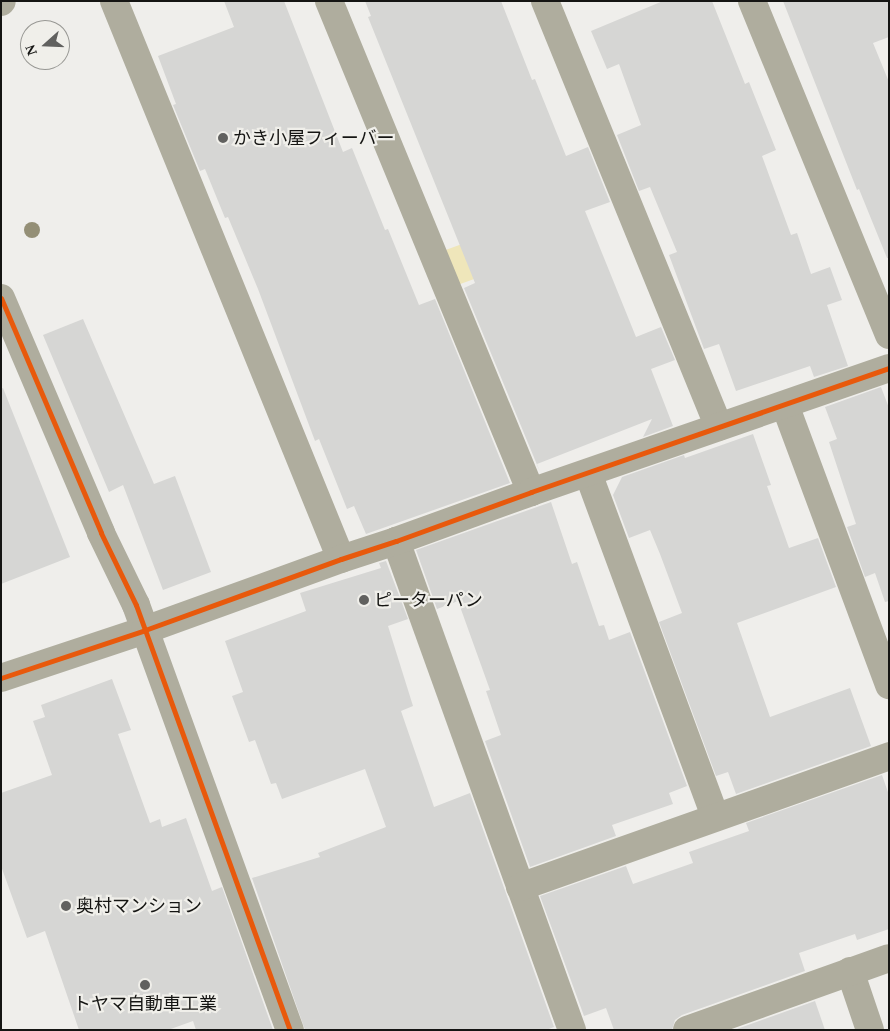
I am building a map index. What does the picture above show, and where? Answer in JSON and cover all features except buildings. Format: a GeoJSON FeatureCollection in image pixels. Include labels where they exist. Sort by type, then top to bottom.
{"type":"FeatureCollection","features":[{"type":"Feature","properties":{"kind":"street"},"geometry":{"type":"LineString","coordinates":[[114,1],[341,559]]}},
{"type":"Feature","properties":{"kind":"street"},"geometry":{"type":"LineString","coordinates":[[329,1],[531,492]]}},
{"type":"Feature","properties":{"kind":"street"},"geometry":{"type":"LineString","coordinates":[[545,1],[719,427]]}},
{"type":"Feature","properties":{"kind":"street"},"geometry":{"type":"LineString","coordinates":[[752,1],[889,335]]}},
{"type":"Feature","properties":{"kind":"street"},"geometry":{"type":"LineString","coordinates":[[1,298],[145,630],[290,1030]]}},
{"type":"Feature","properties":{"kind":"street"},"geometry":{"type":"LineString","coordinates":[[1,678],[145,630],[341,559],[396,542],[531,492],[889,368]]}},
{"type":"Feature","properties":{"kind":"street"},"geometry":{"type":"LineString","coordinates":[[786,405],[889,685]]}},
{"type":"Feature","properties":{"kind":"street"},"geometry":{"type":"LineString","coordinates":[[588,472],[714,817]]}},
{"type":"Feature","properties":{"kind":"street"},"geometry":{"type":"LineString","coordinates":[[396,542],[572,1030]]}},
{"type":"Feature","properties":{"kind":"street"},"geometry":{"type":"LineString","coordinates":[[520,887],[889,756]]}},
{"type":"Feature","properties":{"kind":"street"},"geometry":{"type":"LineString","coordinates":[[687,1030],[889,958]]}},
{"type":"Feature","properties":{"kind":"street"},"geometry":{"type":"LineString","coordinates":[[850,971],[870,1030]]}},
{"type":"Feature","properties":{"kind":"shaded area"},"geometry":{"type":"Polygon","coordinates":[[[517,224],[530,259],[458,285],[446,250],[517,224]]]}},
{"type":"Feature","properties":{"kind":"cycle path"},"geometry":{"type":"LineString","coordinates":[[1,298],[101,533],[136,605],[290,1030]]}},
{"type":"Feature","properties":{"kind":"cycle path"},"geometry":{"type":"LineString","coordinates":[[1,678],[145,630],[531,492],[889,368]]}},
{"type":"Feature","properties":{"kind":"place","name":"かき小屋フィーバー"},"geometry":{"type":"Point","coordinates":[223,138]}},
{"type":"Feature","properties":{"kind":"place","name":"ピーターパン"},"geometry":{"type":"Point","coordinates":[364,600]}},
{"type":"Feature","properties":{"kind":"place","name":"奥村マンション"},"geometry":{"type":"Point","coordinates":[66,906]}},
{"type":"Feature","properties":{"kind":"place","name":"トヤマ自動車工業"},"geometry":{"type":"Point","coordinates":[145,985]}}]}
